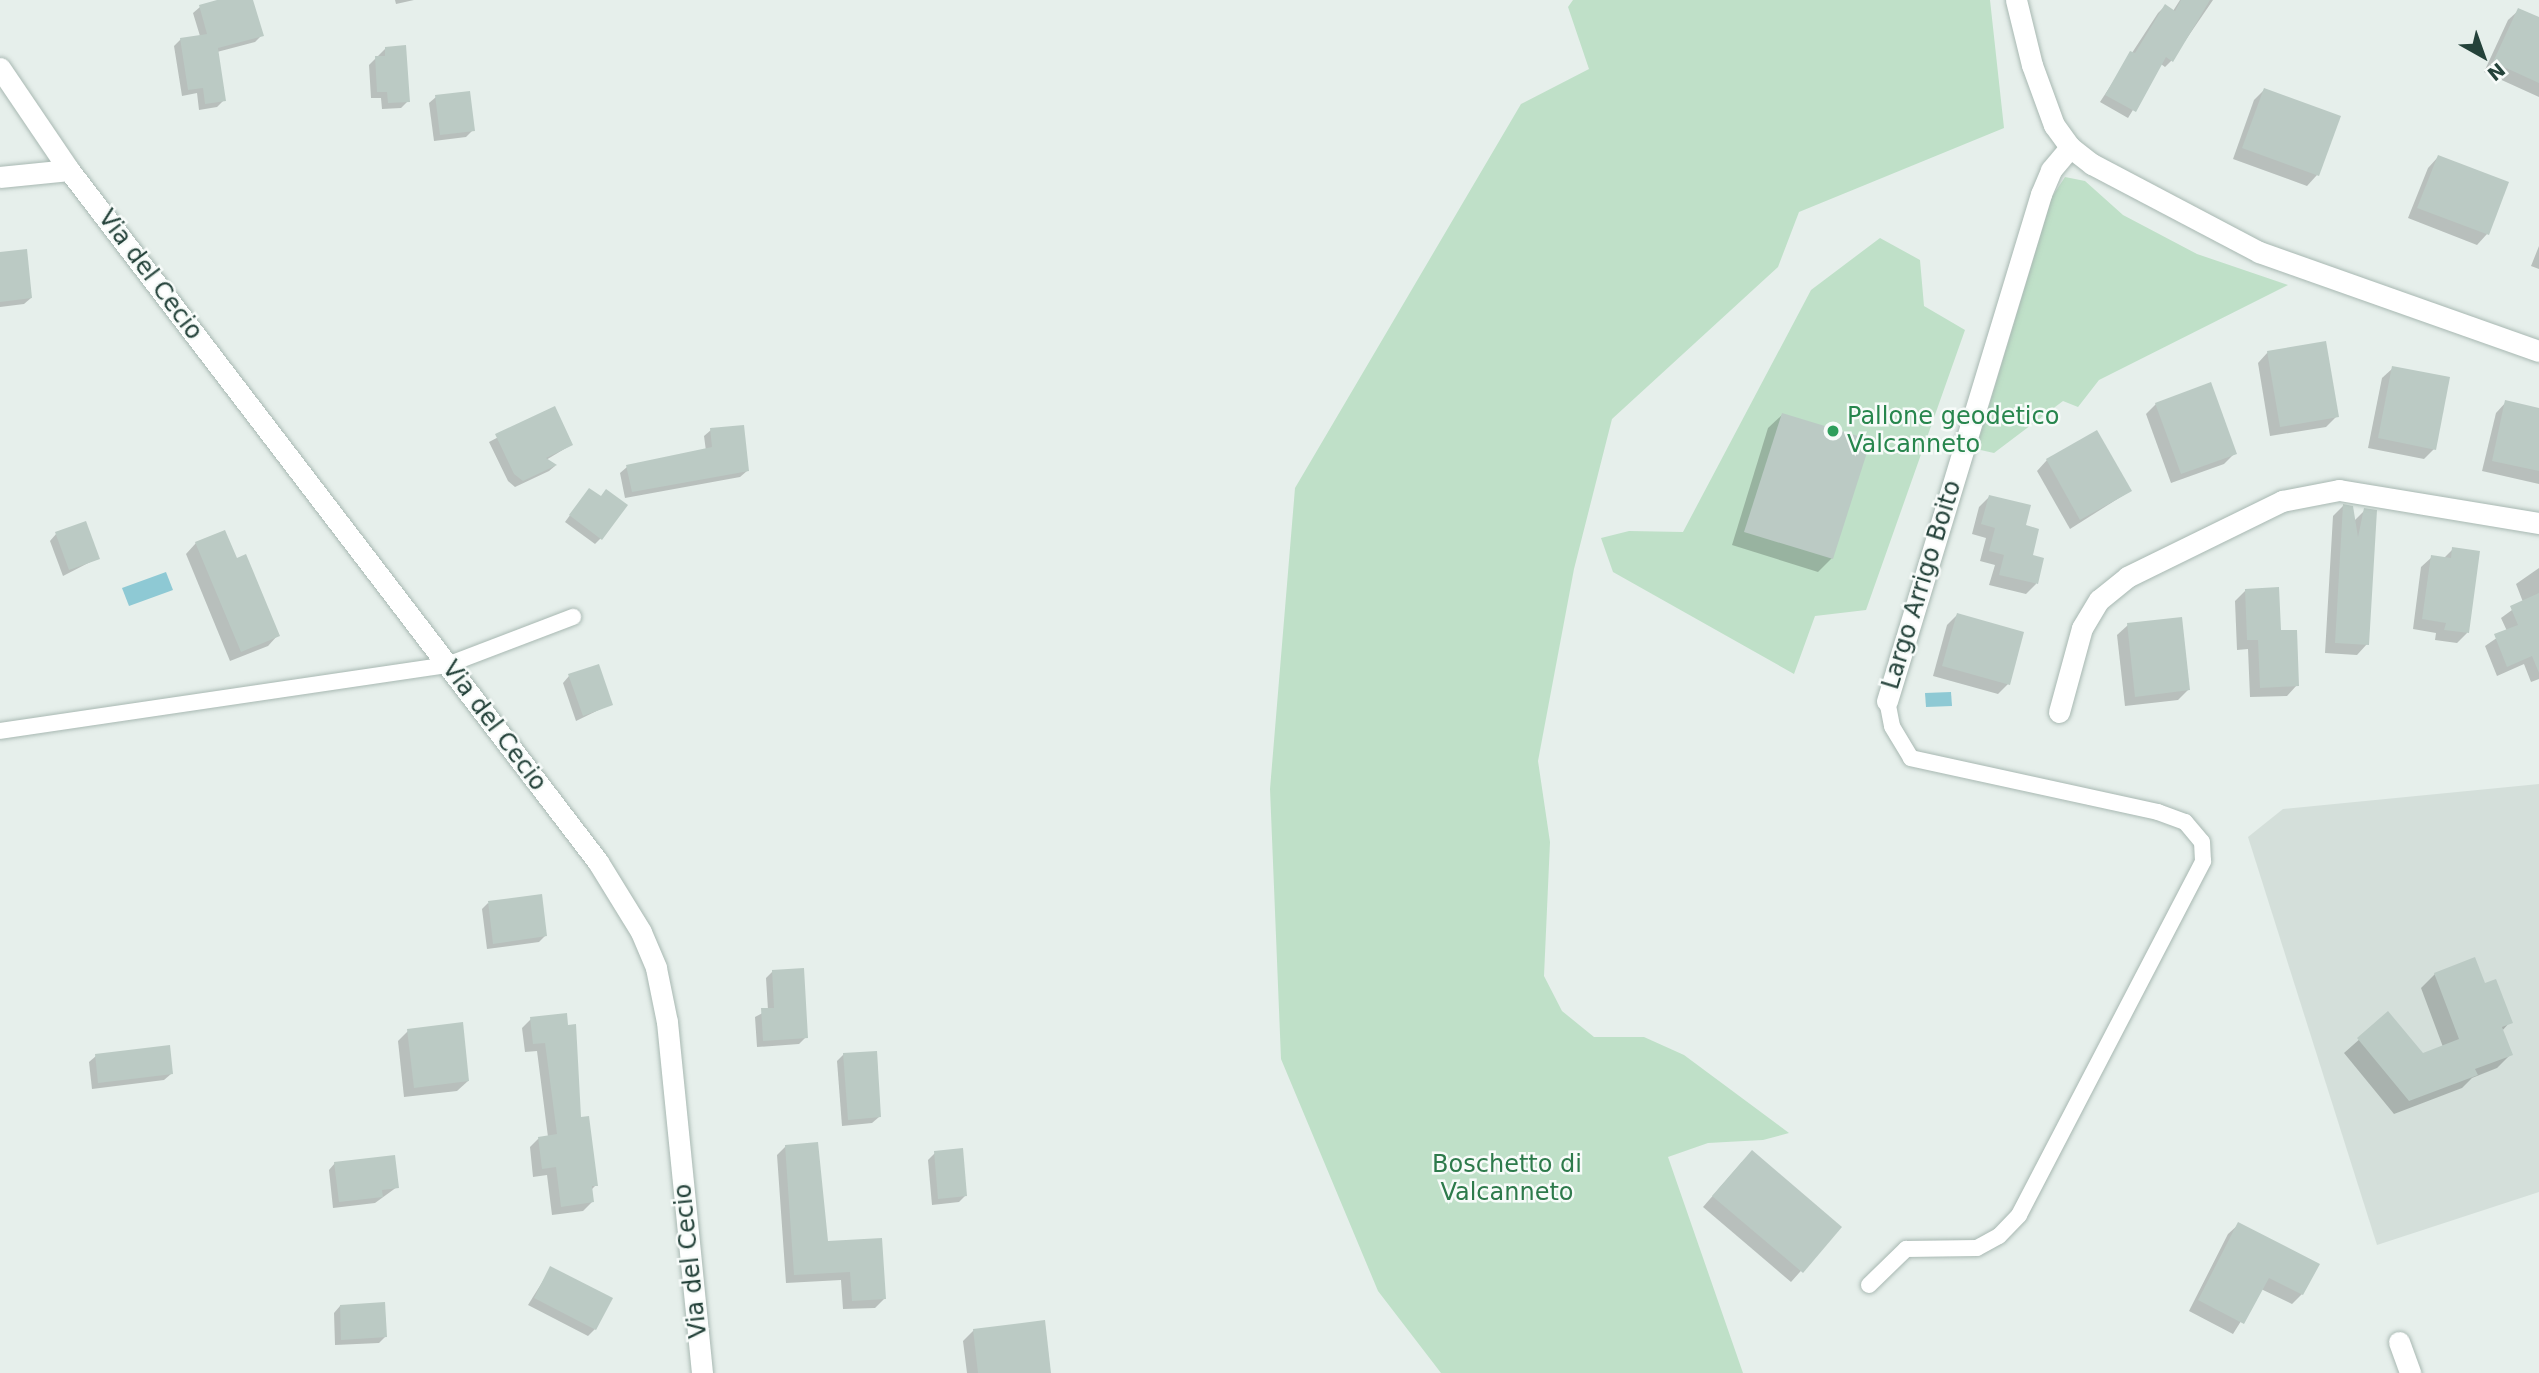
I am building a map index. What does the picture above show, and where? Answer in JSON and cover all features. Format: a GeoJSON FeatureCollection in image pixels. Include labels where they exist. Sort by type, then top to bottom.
{"type":"FeatureCollection","features":[{"type":"Feature","properties":{"kind":"street"},"geometry":{"type":"LineString","coordinates":[[2016,0],[2042,96],[2070,147],[2200,225],[2324,277],[2539,351]]}},
{"type":"Feature","properties":{"kind":"street","name":"Via del Cecio"},"geometry":{"type":"LineString","coordinates":[[0,68],[69,170],[598,862],[650,953],[667,1022],[702,1373]]}},
{"type":"Feature","properties":{"kind":"street","name":"Largo Arrigo Boito"},"geometry":{"type":"LineString","coordinates":[[1888,701],[2041,194],[2051,170],[2070,147]]}},
{"type":"Feature","properties":{"kind":"street"},"geometry":{"type":"LineString","coordinates":[[0,177],[69,170]]}},
{"type":"Feature","properties":{"kind":"street"},"geometry":{"type":"LineString","coordinates":[[2059,712],[2082,628],[2099,600],[2127,577],[2282,501],[2339,490],[2539,523]]}},
{"type":"Feature","properties":{"kind":"street"},"geometry":{"type":"LineString","coordinates":[[2399,1342],[2410,1373]]}},
{"type":"Feature","properties":{"kind":"lane"},"geometry":{"type":"LineString","coordinates":[[0,731],[447,665],[573,617]]}},
{"type":"Feature","properties":{"kind":"lane"},"geometry":{"type":"LineString","coordinates":[[1870,1285],[1906,1249],[1977,1248],[1998,1236],[2019,1215],[2203,861],[2202,842],[2185,822],[2158,812],[1911,758],[1895,732],[1888,701]]}},
{"type":"Feature","properties":{"kind":"shaded area"},"geometry":{"type":"Polygon","coordinates":[[[2539,784],[2539,1192],[2377,1245],[2248,837],[2283,809],[2539,784]]]}},
{"type":"Feature","properties":{"kind":"green space","name":"Boschetto di Valcanneto"},"geometry":{"type":"Polygon","coordinates":[[[1573,0],[1990,0],[2004,128],[1799,212],[1778,267],[1612,419],[1574,569],[1538,761],[1550,842],[1544,976],[1562,1011],[1594,1037],[1644,1037],[1684,1055],[1789,1133],[1763,1140],[1708,1143],[1668,1157],[1743,1373],[1441,1373],[1378,1291],[1281,1059],[1270,789],[1295,488],[1521,104],[1589,69],[1568,7],[1573,0]]]}},
{"type":"Feature","properties":{"kind":"green space"},"geometry":{"type":"Polygon","coordinates":[[[2065,177],[2085,181],[2123,215],[2197,254],[2288,285],[2099,380],[2078,407],[2063,401],[1994,453],[1976,449],[2052,197],[2065,177]]]}},
{"type":"Feature","properties":{"kind":"green space","name":"Pallone geodetico Valcanneto"},"geometry":{"type":"Polygon","coordinates":[[[1880,238],[1920,260],[1924,306],[1965,330],[1866,610],[1815,616],[1794,674],[1613,572],[1601,538],[1629,531],[1683,532],[1811,290],[1880,238]]]}},
{"type":"Feature","properties":{"kind":"water"},"geometry":{"type":"Polygon","coordinates":[[[166,572],[173,590],[129,606],[122,588],[166,572]]]}},
{"type":"Feature","properties":{"kind":"water"},"geometry":{"type":"Polygon","coordinates":[[[1951,692],[1952,706],[1926,707],[1925,693],[1951,692]]]}},
{"type":"Feature","properties":{"kind":"building"},"geometry":{"type":"Polygon","coordinates":[[[217,0],[253,0],[264,36],[218,48],[226,101],[205,104],[203,88],[188,90],[180,38],[207,34],[199,5],[217,0]]]}},
{"type":"Feature","properties":{"kind":"building"},"geometry":{"type":"Polygon","coordinates":[[[2181,0],[2210,0],[2173,62],[2166,57],[2136,112],[2105,95],[2130,51],[2135,53],[2165,4],[2175,11],[2181,0]]]}},
{"type":"Feature","properties":{"kind":"building"},"geometry":{"type":"Polygon","coordinates":[[[2518,8],[2539,17],[2539,83],[2493,62],[2518,8]]]}},
{"type":"Feature","properties":{"kind":"building"},"geometry":{"type":"Polygon","coordinates":[[[406,45],[410,102],[388,103],[387,92],[377,92],[375,56],[385,56],[385,47],[406,45]]]}},
{"type":"Feature","properties":{"kind":"building"},"geometry":{"type":"Polygon","coordinates":[[[2264,88],[2341,116],[2319,176],[2242,148],[2264,88]]]}},
{"type":"Feature","properties":{"kind":"building"},"geometry":{"type":"Polygon","coordinates":[[[470,91],[475,131],[440,135],[435,95],[470,91]]]}},
{"type":"Feature","properties":{"kind":"building"},"geometry":{"type":"Polygon","coordinates":[[[2438,155],[2509,182],[2489,235],[2417,208],[2438,155]]]}},
{"type":"Feature","properties":{"kind":"building"},"geometry":{"type":"Polygon","coordinates":[[[27,249],[32,298],[0,302],[0,252],[27,249]]]}},
{"type":"Feature","properties":{"kind":"building"},"geometry":{"type":"Polygon","coordinates":[[[2326,341],[2339,417],[2280,427],[2267,351],[2326,341]]]}},
{"type":"Feature","properties":{"kind":"building"},"geometry":{"type":"Polygon","coordinates":[[[2392,366],[2450,377],[2436,450],[2378,438],[2392,366]]]}},
{"type":"Feature","properties":{"kind":"building"},"geometry":{"type":"Polygon","coordinates":[[[2211,382],[2237,454],[2181,474],[2155,403],[2211,382]]]}},
{"type":"Feature","properties":{"kind":"building"},"geometry":{"type":"Polygon","coordinates":[[[2505,400],[2539,408],[2539,471],[2492,461],[2505,400]]]}},
{"type":"Feature","properties":{"kind":"building"},"geometry":{"type":"Polygon","coordinates":[[[555,406],[573,445],[546,458],[557,465],[523,481],[514,474],[495,434],[555,406]]]}},
{"type":"Feature","properties":{"kind":"building"},"geometry":{"type":"Polygon","coordinates":[[[1782,413],[1871,440],[1833,559],[1744,532],[1782,413]]]}},
{"type":"Feature","properties":{"kind":"building"},"geometry":{"type":"Polygon","coordinates":[[[744,425],[749,471],[632,492],[626,465],[712,447],[710,428],[744,425]]]}},
{"type":"Feature","properties":{"kind":"building"},"geometry":{"type":"Polygon","coordinates":[[[2097,430],[2132,491],[2080,520],[2046,459],[2097,430]]]}},
{"type":"Feature","properties":{"kind":"building"},"geometry":{"type":"Polygon","coordinates":[[[589,488],[601,496],[606,489],[628,505],[602,540],[569,515],[589,488]]]}},
{"type":"Feature","properties":{"kind":"building"},"geometry":{"type":"Polygon","coordinates":[[[1989,495],[2031,505],[2026,525],[2039,529],[2033,555],[2044,558],[2038,584],[1999,575],[2004,555],[1989,551],[1995,528],[1981,524],[1989,495]]]}},
{"type":"Feature","properties":{"kind":"building"},"geometry":{"type":"Polygon","coordinates":[[[2343,504],[2353,506],[2358,537],[2364,508],[2377,510],[2369,645],[2335,643],[2343,504]]]}},
{"type":"Feature","properties":{"kind":"building"},"geometry":{"type":"Polygon","coordinates":[[[86,521],[100,559],[69,570],[55,532],[86,521]]]}},
{"type":"Feature","properties":{"kind":"building"},"geometry":{"type":"Polygon","coordinates":[[[225,530],[237,558],[246,554],[280,636],[241,652],[195,542],[225,530]]]}},
{"type":"Feature","properties":{"kind":"building"},"geometry":{"type":"Polygon","coordinates":[[[2452,547],[2480,551],[2469,633],[2444,630],[2446,623],[2422,619],[2431,555],[2451,558],[2452,547]]]}},
{"type":"Feature","properties":{"kind":"building"},"geometry":{"type":"Polygon","coordinates":[[[2279,587],[2281,630],[2297,630],[2299,686],[2260,688],[2258,640],[2247,640],[2245,589],[2279,587]]]}},
{"type":"Feature","properties":{"kind":"building"},"geometry":{"type":"Polygon","coordinates":[[[2539,593],[2539,673],[2532,656],[2507,667],[2494,634],[2518,625],[2510,606],[2539,593]]]}},
{"type":"Feature","properties":{"kind":"building"},"geometry":{"type":"Polygon","coordinates":[[[1957,613],[2024,632],[2010,685],[1942,666],[1957,613]]]}},
{"type":"Feature","properties":{"kind":"building"},"geometry":{"type":"Polygon","coordinates":[[[2182,617],[2190,690],[2135,697],[2127,623],[2182,617]]]}},
{"type":"Feature","properties":{"kind":"building"},"geometry":{"type":"Polygon","coordinates":[[[599,664],[613,705],[583,716],[568,674],[599,664]]]}},
{"type":"Feature","properties":{"kind":"building"},"geometry":{"type":"Polygon","coordinates":[[[542,894],[547,936],[493,944],[488,901],[542,894]]]}},
{"type":"Feature","properties":{"kind":"building"},"geometry":{"type":"Polygon","coordinates":[[[2475,957],[2485,983],[2496,979],[2513,1023],[2502,1027],[2513,1055],[2475,1069],[2478,1075],[2409,1101],[2357,1038],[2388,1011],[2423,1053],[2459,1039],[2434,973],[2475,957]]]}},
{"type":"Feature","properties":{"kind":"building"},"geometry":{"type":"Polygon","coordinates":[[[804,968],[808,1038],[763,1041],[761,1008],[774,1008],[772,970],[804,968]]]}},
{"type":"Feature","properties":{"kind":"building"},"geometry":{"type":"Polygon","coordinates":[[[567,1013],[568,1025],[576,1024],[581,1117],[589,1116],[598,1186],[592,1186],[594,1202],[561,1207],[556,1167],[542,1169],[538,1137],[557,1134],[545,1043],[533,1044],[530,1017],[567,1013]]]}},
{"type":"Feature","properties":{"kind":"building"},"geometry":{"type":"Polygon","coordinates":[[[463,1022],[469,1081],[414,1088],[407,1029],[463,1022]]]}},
{"type":"Feature","properties":{"kind":"building"},"geometry":{"type":"Polygon","coordinates":[[[170,1045],[173,1074],[98,1083],[95,1054],[170,1045]]]}},
{"type":"Feature","properties":{"kind":"building"},"geometry":{"type":"Polygon","coordinates":[[[877,1051],[881,1117],[848,1120],[843,1053],[877,1051]]]}},
{"type":"Feature","properties":{"kind":"building"},"geometry":{"type":"Polygon","coordinates":[[[818,1142],[828,1241],[882,1238],[886,1299],[852,1301],[850,1272],[794,1275],[785,1145],[818,1142]]]}},
{"type":"Feature","properties":{"kind":"building"},"geometry":{"type":"Polygon","coordinates":[[[963,1148],[967,1196],[938,1199],[934,1151],[963,1148]]]}},
{"type":"Feature","properties":{"kind":"building"},"geometry":{"type":"Polygon","coordinates":[[[1752,1150],[1842,1227],[1803,1273],[1712,1196],[1752,1150]]]}},
{"type":"Feature","properties":{"kind":"building"},"geometry":{"type":"Polygon","coordinates":[[[395,1155],[399,1188],[382,1190],[383,1197],[339,1202],[334,1162],[395,1155]]]}},
{"type":"Feature","properties":{"kind":"building"},"geometry":{"type":"Polygon","coordinates":[[[2238,1222],[2320,1264],[2303,1295],[2269,1278],[2244,1324],[2198,1300],[2238,1222]]]}},
{"type":"Feature","properties":{"kind":"building"},"geometry":{"type":"Polygon","coordinates":[[[550,1266],[613,1298],[596,1330],[534,1298],[550,1266]]]}},
{"type":"Feature","properties":{"kind":"building"},"geometry":{"type":"Polygon","coordinates":[[[385,1302],[387,1337],[341,1340],[340,1305],[385,1302]]]}},
{"type":"Feature","properties":{"kind":"building"},"geometry":{"type":"Polygon","coordinates":[[[1045,1320],[1051,1373],[978,1373],[973,1329],[1045,1320]]]}},
{"type":"Feature","properties":{"kind":"place","name":"Pallone geodetico Valcanneto"},"geometry":{"type":"Point","coordinates":[1833,431]}}]}
